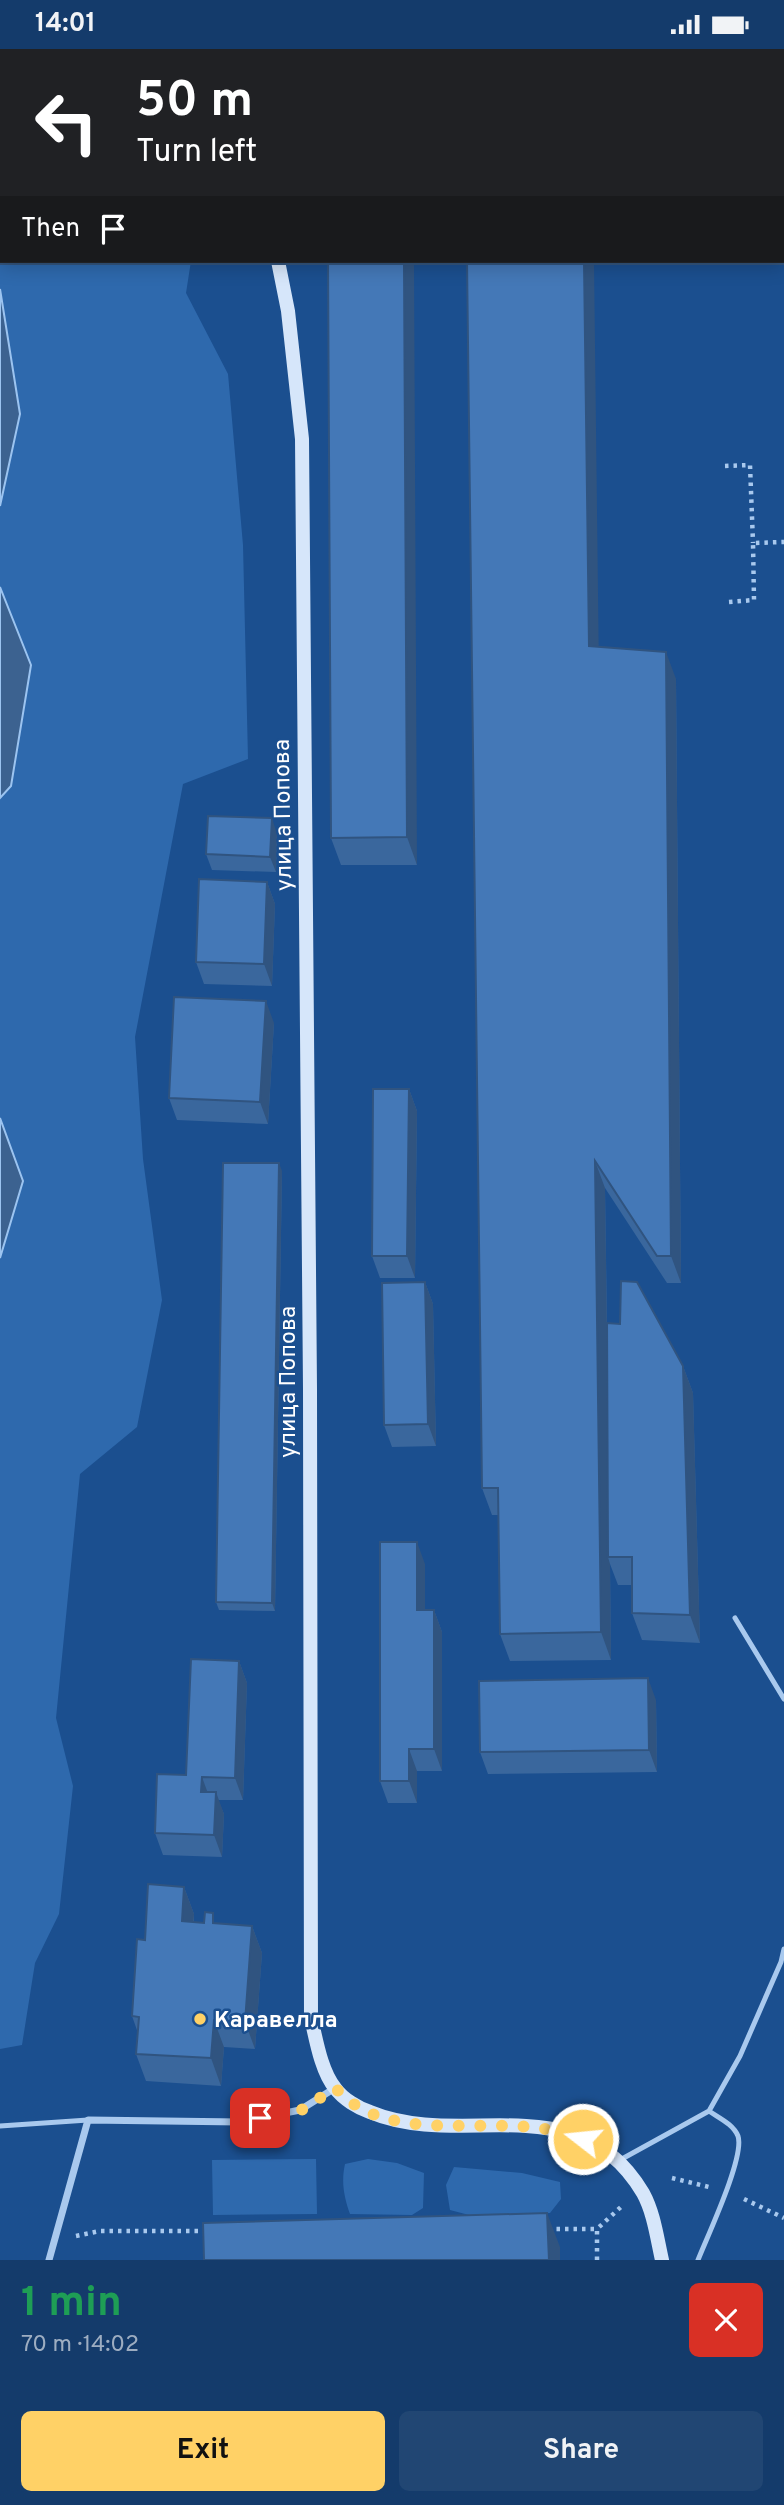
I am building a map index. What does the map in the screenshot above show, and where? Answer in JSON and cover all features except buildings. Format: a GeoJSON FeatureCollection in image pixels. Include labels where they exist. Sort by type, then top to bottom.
{"type":"FeatureCollection","features":[{"type":"Feature","properties":{"kind":"street","name":"улица Попова"},"geometry":{"type":"LineString","coordinates":[[278,263],[288,311],[302,439],[312,2018],[319,2053],[335,2088],[359,2108],[385,2118],[413,2124],[534,2126],[568,2133],[597,2144],[619,2160],[644,2194],[662,2260]]}},
{"type":"Feature","properties":{"kind":"street"},"geometry":{"type":"LineString","coordinates":[[49,2260],[88,2120],[240,2122],[300,2111],[335,2088]]}},
{"type":"Feature","properties":{"kind":"lane"},"geometry":{"type":"LineString","coordinates":[[735,1618],[784,1699]]}},
{"type":"Feature","properties":{"kind":"lane"},"geometry":{"type":"LineString","coordinates":[[619,2160],[709,2111],[740,2056],[781,1962],[784,1949]]}},
{"type":"Feature","properties":{"kind":"lane"},"geometry":{"type":"LineString","coordinates":[[698,2260],[726,2191],[739,2150],[739,2138],[733,2128],[709,2111]]}},
{"type":"Feature","properties":{"kind":"lane"},"geometry":{"type":"LineString","coordinates":[[0,2126],[88,2120]]}},
{"type":"Feature","properties":{"kind":"path"},"geometry":{"type":"LineString","coordinates":[[726,466],[750,465],[753,543],[754,600],[729,602]]}},
{"type":"Feature","properties":{"kind":"path"},"geometry":{"type":"LineString","coordinates":[[753,543],[784,542]]}},
{"type":"Feature","properties":{"kind":"path"},"geometry":{"type":"LineString","coordinates":[[541,2229],[597,2229],[622,2206]]}},
{"type":"Feature","properties":{"kind":"path"},"geometry":{"type":"LineString","coordinates":[[597,2229],[597,2260]]}},
{"type":"Feature","properties":{"kind":"path"},"geometry":{"type":"LineString","coordinates":[[100,2231],[211,2231]]}},
{"type":"Feature","properties":{"kind":"shaded area"},"geometry":{"type":"Polygon","coordinates":[[[0,263],[191,263],[186,293],[228,374],[243,545],[248,759],[183,784],[135,1037],[143,1159],[162,1300],[137,1427],[80,1474],[56,1718],[73,1786],[59,1914],[35,1963],[22,2045],[0,2049],[0,1258],[23,1181],[0,1118],[0,798],[11,786],[31,665],[0,587],[0,506],[20,414],[0,289],[0,263]]]}},
{"type":"Feature","properties":{"kind":"shaded area"},"geometry":{"type":"Polygon","coordinates":[[[0,289],[20,414],[0,506],[0,289]]]}},
{"type":"Feature","properties":{"kind":"shaded area"},"geometry":{"type":"Polygon","coordinates":[[[0,587],[31,665],[11,786],[0,798],[0,587]]]}},
{"type":"Feature","properties":{"kind":"shaded area"},"geometry":{"type":"Polygon","coordinates":[[[0,1118],[23,1181],[0,1258],[0,1118]]]}},
{"type":"Feature","properties":{"kind":"shaded area"},"geometry":{"type":"Polygon","coordinates":[[[316,2159],[317,2214],[213,2215],[212,2160],[316,2159]]]}},
{"type":"Feature","properties":{"kind":"shaded area"},"geometry":{"type":"Polygon","coordinates":[[[368,2159],[397,2163],[424,2173],[423,2208],[412,2215],[350,2214],[344,2189],[345,2164],[368,2159]]]}},
{"type":"Feature","properties":{"kind":"shaded area"},"geometry":{"type":"Polygon","coordinates":[[[454,2167],[522,2173],[560,2182],[561,2199],[550,2213],[469,2215],[450,2210],[446,2185],[454,2167]]]}},
{"type":"Feature","properties":{"kind":"place","name":"Каравелла"},"geometry":{"type":"Point","coordinates":[200,2019]}},
{"type":"Feature","properties":{"kind":"route"},"geometry":{"type":"LineString","coordinates":[[260,2118],[300,2111],[335,2088],[359,2108],[385,2118],[413,2124],[534,2126],[583,2139]]}}]}
